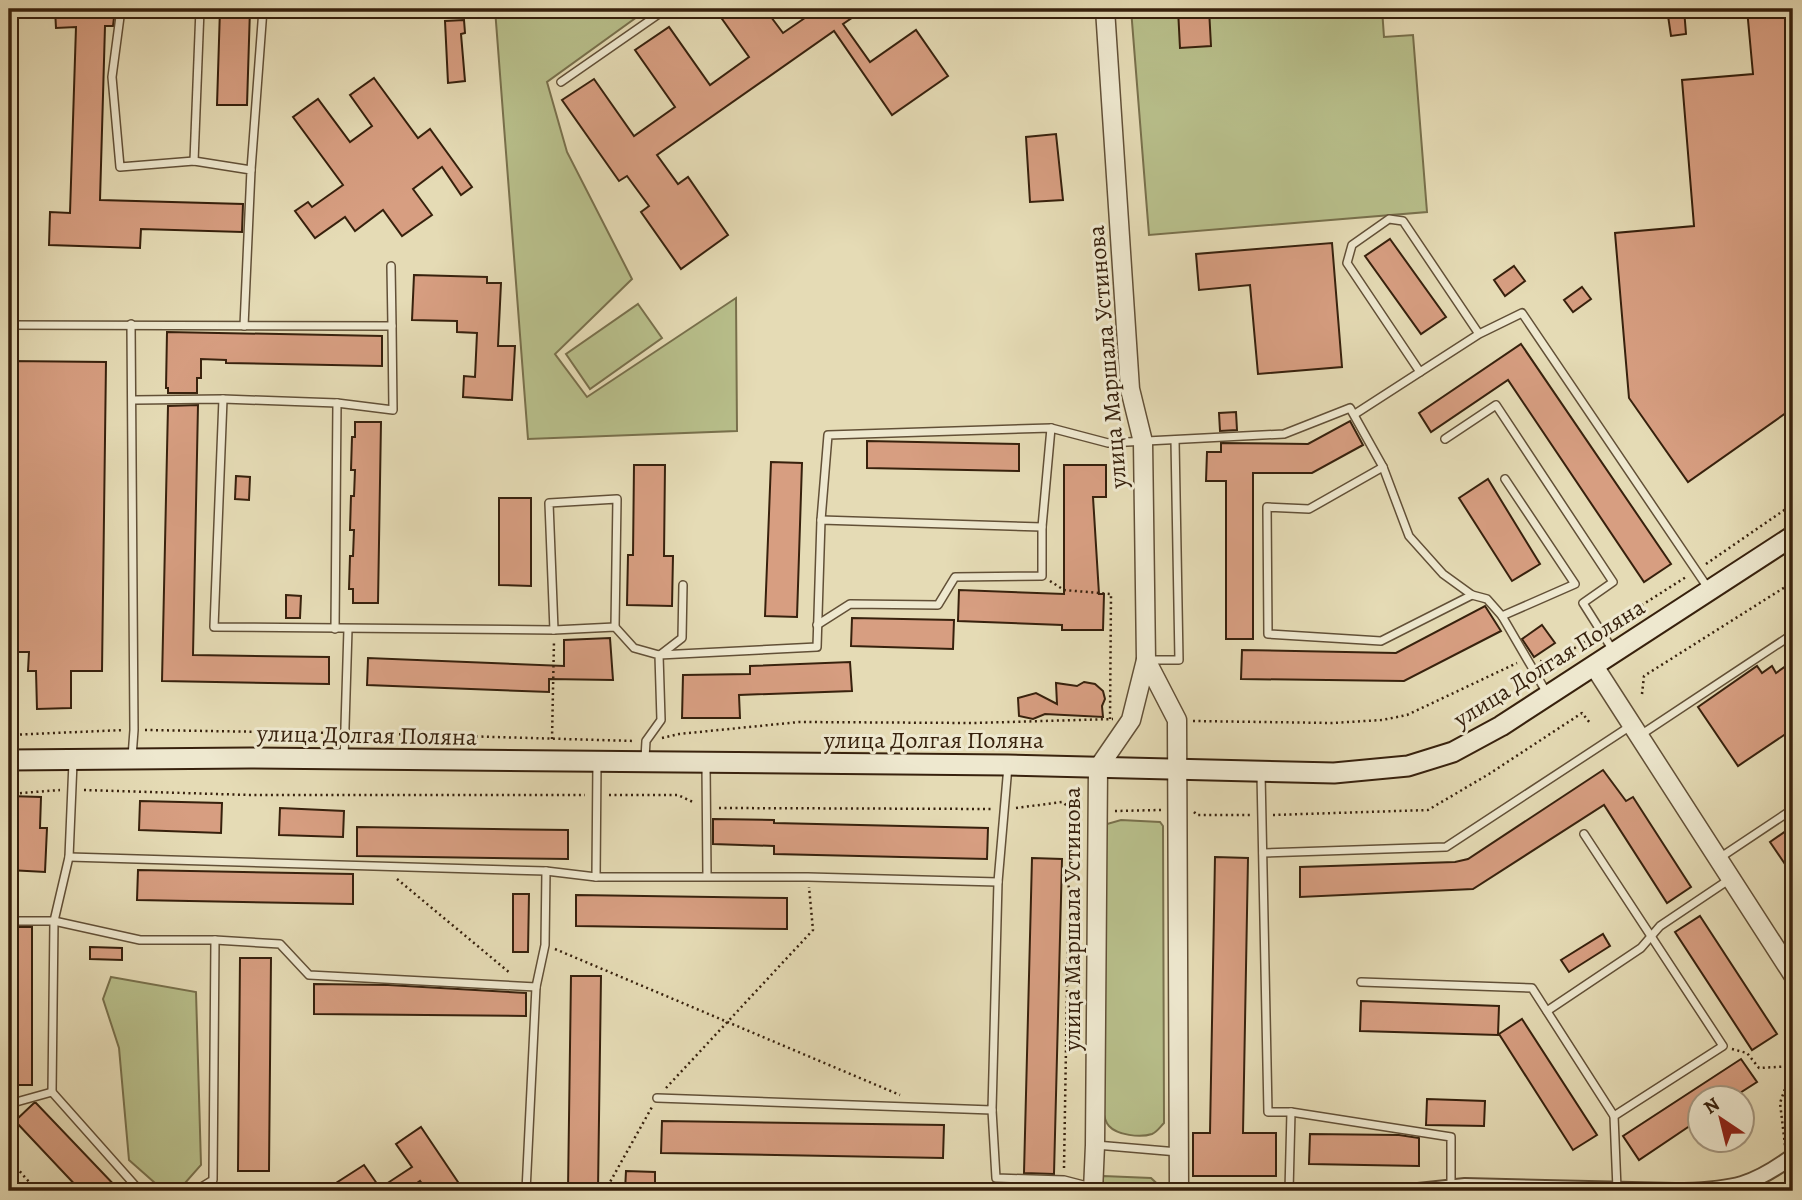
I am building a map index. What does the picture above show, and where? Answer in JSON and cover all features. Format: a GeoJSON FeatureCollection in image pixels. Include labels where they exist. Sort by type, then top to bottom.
{"type":"FeatureCollection","features":[{"type":"Feature","properties":{"kind":"main road","name":"улица Долгая Поляна"},"geometry":{"type":"LineString","coordinates":[[9,760],[1008,765],[1334,773],[1408,766],[1453,752],[1501,726],[1793,536]]}},
{"type":"Feature","properties":{"kind":"street","name":"улица Маршала Устинова"},"geometry":{"type":"LineString","coordinates":[[1093,1189],[1096,1145],[1098,768],[1131,720],[1146,660],[1143,442],[1130,389],[1105,9]]}},
{"type":"Feature","properties":{"kind":"street","name":"улица Маршала Устинова"},"geometry":{"type":"LineString","coordinates":[[1146,660],[1177,720],[1179,1191]]}},
{"type":"Feature","properties":{"kind":"street"},"geometry":{"type":"LineString","coordinates":[[1594,666],[1793,975]]}},
{"type":"Feature","properties":{"kind":"street"},"geometry":{"type":"LineString","coordinates":[[1684,1191],[1728,1189],[1744,1185],[1790,1154]]}},
{"type":"Feature","properties":{"kind":"street"},"geometry":{"type":"LineString","coordinates":[[1418,1191],[1451,1188],[1675,1191]]}},
{"type":"Feature","properties":{"kind":"street"},"geometry":{"type":"LineString","coordinates":[[1362,1191],[1372,1191]]}},
{"type":"Feature","properties":{"kind":"lane"},"geometry":{"type":"LineString","coordinates":[[121,9],[112,76],[120,167],[194,161],[251,170]]}},
{"type":"Feature","properties":{"kind":"lane"},"geometry":{"type":"LineString","coordinates":[[194,161],[200,9]]}},
{"type":"Feature","properties":{"kind":"lane"},"geometry":{"type":"LineString","coordinates":[[244,326],[251,170],[263,9]]}},
{"type":"Feature","properties":{"kind":"lane"},"geometry":{"type":"LineString","coordinates":[[561,82],[666,9]]}},
{"type":"Feature","properties":{"kind":"lane"},"geometry":{"type":"LineString","coordinates":[[1420,372],[1348,262],[1352,245],[1389,219],[1403,222],[1479,334]]}},
{"type":"Feature","properties":{"kind":"lane"},"geometry":{"type":"LineString","coordinates":[[134,400],[223,399],[337,403],[393,410],[391,266]]}},
{"type":"Feature","properties":{"kind":"lane"},"geometry":{"type":"LineString","coordinates":[[1355,414],[1479,334],[1522,313],[1710,591]]}},
{"type":"Feature","properties":{"kind":"lane"},"geometry":{"type":"LineString","coordinates":[[131,324],[134,400],[134,730],[131,759]]}},
{"type":"Feature","properties":{"kind":"lane"},"geometry":{"type":"LineString","coordinates":[[9,325],[392,326]]}},
{"type":"Feature","properties":{"kind":"lane"},"geometry":{"type":"LineString","coordinates":[[223,399],[214,627],[554,630],[615,627]]}},
{"type":"Feature","properties":{"kind":"lane"},"geometry":{"type":"LineString","coordinates":[[335,629],[337,403]]}},
{"type":"Feature","properties":{"kind":"lane"},"geometry":{"type":"LineString","coordinates":[[1445,439],[1496,405],[1613,582],[1583,603],[1614,652]]}},
{"type":"Feature","properties":{"kind":"lane"},"geometry":{"type":"LineString","coordinates":[[554,630],[549,503],[617,499],[615,627],[634,648],[659,655],[817,647],[821,520],[828,435],[1051,428],[1108,443],[1143,442],[1284,434],[1350,408],[1383,467],[1409,537],[1443,574],[1472,595],[1488,599],[1503,615],[1548,696]]}},
{"type":"Feature","properties":{"kind":"lane"},"geometry":{"type":"LineString","coordinates":[[817,625],[850,604],[938,605],[955,577],[1042,576],[1042,527],[1051,428]]}},
{"type":"Feature","properties":{"kind":"lane"},"geometry":{"type":"LineString","coordinates":[[1146,660],[1179,660],[1175,440]]}},
{"type":"Feature","properties":{"kind":"lane"},"geometry":{"type":"LineString","coordinates":[[1383,467],[1309,509],[1267,507],[1268,634],[1381,641],[1472,595]]}},
{"type":"Feature","properties":{"kind":"lane"},"geometry":{"type":"LineString","coordinates":[[1503,615],[1575,584],[1505,479]]}},
{"type":"Feature","properties":{"kind":"lane"},"geometry":{"type":"LineString","coordinates":[[821,520],[1042,527]]}},
{"type":"Feature","properties":{"kind":"lane"},"geometry":{"type":"LineString","coordinates":[[659,655],[682,638],[683,585]]}},
{"type":"Feature","properties":{"kind":"lane"},"geometry":{"type":"LineString","coordinates":[[344,760],[348,629]]}},
{"type":"Feature","properties":{"kind":"lane"},"geometry":{"type":"LineString","coordinates":[[1263,853],[1446,847],[1793,634]]}},
{"type":"Feature","properties":{"kind":"lane"},"geometry":{"type":"LineString","coordinates":[[644,763],[646,741],[661,720],[659,655]]}},
{"type":"Feature","properties":{"kind":"lane"},"geometry":{"type":"LineString","coordinates":[[74,759],[69,857],[54,921],[52,1092],[140,1191]]}},
{"type":"Feature","properties":{"kind":"lane"},"geometry":{"type":"LineString","coordinates":[[596,877],[597,761]]}},
{"type":"Feature","properties":{"kind":"lane"},"geometry":{"type":"LineString","coordinates":[[706,763],[707,876]]}},
{"type":"Feature","properties":{"kind":"lane"},"geometry":{"type":"LineString","coordinates":[[1008,765],[999,882],[992,1110],[996,1178],[1064,1180],[1093,1189]]}},
{"type":"Feature","properties":{"kind":"lane"},"geometry":{"type":"LineString","coordinates":[[1261,770],[1268,1112],[1291,1112],[1451,1137],[1451,1188]]}},
{"type":"Feature","properties":{"kind":"lane"},"geometry":{"type":"LineString","coordinates":[[1718,860],[1793,809]]}},
{"type":"Feature","properties":{"kind":"lane"},"geometry":{"type":"LineString","coordinates":[[1584,834],[1723,1046],[1614,1116]]}},
{"type":"Feature","properties":{"kind":"lane"},"geometry":{"type":"LineString","coordinates":[[69,857],[546,871],[596,877],[808,877],[999,882]]}},
{"type":"Feature","properties":{"kind":"lane"},"geometry":{"type":"LineString","coordinates":[[526,1191],[536,987],[545,945],[546,871]]}},
{"type":"Feature","properties":{"kind":"lane"},"geometry":{"type":"LineString","coordinates":[[1547,1011],[1641,948],[1660,926],[1731,878]]}},
{"type":"Feature","properties":{"kind":"lane"},"geometry":{"type":"LineString","coordinates":[[9,921],[54,921],[140,940],[215,940],[280,944],[309,975],[536,987]]}},
{"type":"Feature","properties":{"kind":"lane"},"geometry":{"type":"LineString","coordinates":[[195,1191],[213,1180],[215,940]]}},
{"type":"Feature","properties":{"kind":"lane"},"geometry":{"type":"LineString","coordinates":[[1361,982],[1532,988],[1614,1116],[1617,1189]]}},
{"type":"Feature","properties":{"kind":"lane"},"geometry":{"type":"LineString","coordinates":[[9,1104],[52,1092]]}},
{"type":"Feature","properties":{"kind":"lane"},"geometry":{"type":"LineString","coordinates":[[657,1098],[992,1110]]}},
{"type":"Feature","properties":{"kind":"lane"},"geometry":{"type":"LineString","coordinates":[[1289,1191],[1291,1112]]}},
{"type":"Feature","properties":{"kind":"lane"},"geometry":{"type":"LineString","coordinates":[[1096,1145],[1180,1152]]}},
{"type":"Feature","properties":{"kind":"path"},"geometry":{"type":"LineString","coordinates":[[1177,720],[1332,723],[1407,715],[1526,659],[1551,663],[1793,504]]}},
{"type":"Feature","properties":{"kind":"path"},"geometry":{"type":"LineString","coordinates":[[1042,576],[1064,590],[1111,594],[1110,719]]}},
{"type":"Feature","properties":{"kind":"path"},"geometry":{"type":"LineString","coordinates":[[1642,694],[1644,676],[1793,582]]}},
{"type":"Feature","properties":{"kind":"path"},"geometry":{"type":"LineString","coordinates":[[552,739],[554,630]]}},
{"type":"Feature","properties":{"kind":"path"},"geometry":{"type":"LineString","coordinates":[[9,794],[72,789],[250,795],[677,795],[707,808],[1006,809],[1062,802],[1070,808],[1098,812],[1192,809],[1197,815],[1428,810],[1583,713],[1590,723]]}},
{"type":"Feature","properties":{"kind":"path"},"geometry":{"type":"LineString","coordinates":[[9,735],[134,730],[646,741],[679,734],[799,722],[1131,720]]}},
{"type":"Feature","properties":{"kind":"path"},"geometry":{"type":"LineString","coordinates":[[1064,1180],[1070,808]]}},
{"type":"Feature","properties":{"kind":"path"},"geometry":{"type":"LineString","coordinates":[[384,868],[526,986]]}},
{"type":"Feature","properties":{"kind":"path"},"geometry":{"type":"LineString","coordinates":[[605,1191],[657,1098],[813,930],[808,877]]}},
{"type":"Feature","properties":{"kind":"path"},"geometry":{"type":"LineString","coordinates":[[545,945],[908,1098]]}},
{"type":"Feature","properties":{"kind":"path"},"geometry":{"type":"LineString","coordinates":[[1723,1046],[1747,1054],[1759,1068],[1793,1066],[1780,1103],[1790,1154]]}},
{"type":"Feature","properties":{"kind":"path"},"geometry":{"type":"LineString","coordinates":[[9,1185],[10,1160]]}},
{"type":"Feature","properties":{"kind":"path"},"geometry":{"type":"LineString","coordinates":[[10,1160],[37,1191]]}},
{"type":"Feature","properties":{"kind":"green space"},"geometry":{"type":"Polygon","coordinates":[[[495,9],[648,9],[547,82],[567,152],[632,279],[555,354],[587,397],[736,298],[737,431],[528,439],[495,9]]]}},
{"type":"Feature","properties":{"kind":"green space"},"geometry":{"type":"Polygon","coordinates":[[[1131,9],[1382,9],[1384,37],[1413,35],[1427,212],[1149,235],[1131,9]]]}},
{"type":"Feature","properties":{"kind":"green space"},"geometry":{"type":"Polygon","coordinates":[[[638,304],[662,338],[590,389],[566,354],[638,304]]]}},
{"type":"Feature","properties":{"kind":"green space"},"geometry":{"type":"Polygon","coordinates":[[[1121,820],[1160,822],[1163,826],[1164,1123],[1154,1133],[1141,1136],[1123,1134],[1109,1126],[1104,1117],[1101,1099],[1105,834],[1107,824],[1121,820]]]}},
{"type":"Feature","properties":{"kind":"green space"},"geometry":{"type":"Polygon","coordinates":[[[111,977],[196,992],[201,1165],[178,1191],[164,1191],[129,1160],[119,1048],[103,999],[111,977]]]}},
{"type":"Feature","properties":{"kind":"green space"},"geometry":{"type":"Polygon","coordinates":[[[1103,1176],[1151,1178],[1165,1191],[1103,1191],[1103,1176]]]}},
{"type":"Feature","properties":{"kind":"building"},"geometry":{"type":"Polygon","coordinates":[[[55,9],[115,9],[113,26],[105,26],[100,200],[243,204],[242,232],[141,229],[140,248],[49,245],[50,212],[70,213],[76,27],[56,28],[55,9]]]}},
{"type":"Feature","properties":{"kind":"building"},"geometry":{"type":"Polygon","coordinates":[[[220,9],[250,9],[247,105],[217,105],[220,9]]]}},
{"type":"Feature","properties":{"kind":"building"},"geometry":{"type":"Polygon","coordinates":[[[715,9],[765,9],[783,33],[818,9],[865,9],[843,24],[870,62],[916,30],[948,76],[892,115],[834,31],[657,155],[678,184],[688,177],[728,235],[681,269],[641,212],[649,206],[627,176],[619,181],[562,100],[594,79],[634,136],[675,107],[635,50],[669,27],[710,85],[749,57],[715,9]]]}},
{"type":"Feature","properties":{"kind":"building"},"geometry":{"type":"Polygon","coordinates":[[[1178,9],[1209,9],[1211,46],[1180,48],[1178,9]]]}},
{"type":"Feature","properties":{"kind":"building"},"geometry":{"type":"Polygon","coordinates":[[[1667,9],[1684,9],[1686,34],[1671,36],[1667,9]]]}},
{"type":"Feature","properties":{"kind":"building"},"geometry":{"type":"Polygon","coordinates":[[[1747,9],[1791,9],[1793,408],[1688,482],[1629,398],[1615,233],[1694,226],[1682,80],[1753,74],[1747,9]]]}},
{"type":"Feature","properties":{"kind":"building"},"geometry":{"type":"Polygon","coordinates":[[[464,20],[465,33],[461,34],[465,81],[448,83],[445,21],[464,20]]]}},
{"type":"Feature","properties":{"kind":"building"},"geometry":{"type":"Polygon","coordinates":[[[374,78],[418,138],[430,129],[472,187],[461,195],[442,167],[413,189],[432,215],[402,236],[383,210],[355,231],[345,217],[315,238],[295,211],[308,202],[312,207],[343,185],[293,117],[318,99],[350,142],[372,126],[350,95],[374,78]]]}},
{"type":"Feature","properties":{"kind":"building"},"geometry":{"type":"Polygon","coordinates":[[[1056,134],[1063,200],[1030,202],[1026,137],[1056,134]]]}},
{"type":"Feature","properties":{"kind":"building"},"geometry":{"type":"Polygon","coordinates":[[[1390,239],[1446,317],[1421,334],[1365,256],[1390,239]]]}},
{"type":"Feature","properties":{"kind":"building"},"geometry":{"type":"Polygon","coordinates":[[[1332,243],[1342,367],[1258,374],[1250,285],[1199,290],[1196,254],[1332,243]]]}},
{"type":"Feature","properties":{"kind":"building"},"geometry":{"type":"Polygon","coordinates":[[[1514,266],[1525,281],[1505,296],[1494,280],[1514,266]]]}},
{"type":"Feature","properties":{"kind":"building"},"geometry":{"type":"Polygon","coordinates":[[[414,275],[487,277],[487,283],[501,283],[498,346],[515,346],[512,400],[463,397],[464,376],[475,377],[477,333],[457,332],[457,321],[412,320],[414,275]]]}},
{"type":"Feature","properties":{"kind":"building"},"geometry":{"type":"Polygon","coordinates":[[[1582,287],[1591,299],[1573,312],[1564,300],[1582,287]]]}},
{"type":"Feature","properties":{"kind":"building"},"geometry":{"type":"Polygon","coordinates":[[[167,332],[382,336],[382,366],[226,363],[226,360],[201,359],[201,378],[197,378],[197,393],[168,393],[167,332]]]}},
{"type":"Feature","properties":{"kind":"building"},"geometry":{"type":"Polygon","coordinates":[[[1521,344],[1671,564],[1644,582],[1508,380],[1431,432],[1419,413],[1521,344]]]}},
{"type":"Feature","properties":{"kind":"building"},"geometry":{"type":"Polygon","coordinates":[[[9,361],[106,362],[102,671],[71,671],[71,708],[37,709],[36,671],[28,671],[29,652],[9,652],[9,361]]]}},
{"type":"Feature","properties":{"kind":"building"},"geometry":{"type":"Polygon","coordinates":[[[198,405],[193,655],[329,657],[329,684],[162,681],[168,406],[198,405]]]}},
{"type":"Feature","properties":{"kind":"building"},"geometry":{"type":"Polygon","coordinates":[[[1236,412],[1237,430],[1220,431],[1219,413],[1236,412]]]}},
{"type":"Feature","properties":{"kind":"building"},"geometry":{"type":"Polygon","coordinates":[[[1350,421],[1363,445],[1312,473],[1253,473],[1253,639],[1226,639],[1226,481],[1206,481],[1207,452],[1221,452],[1221,443],[1308,444],[1350,421]]]}},
{"type":"Feature","properties":{"kind":"building"},"geometry":{"type":"Polygon","coordinates":[[[355,422],[381,422],[378,603],[353,603],[353,589],[349,589],[354,530],[350,530],[351,496],[354,496],[355,470],[351,470],[355,422]]]}},
{"type":"Feature","properties":{"kind":"building"},"geometry":{"type":"Polygon","coordinates":[[[867,441],[1019,444],[1019,471],[867,468],[867,441]]]}},
{"type":"Feature","properties":{"kind":"building"},"geometry":{"type":"Polygon","coordinates":[[[771,462],[802,463],[797,617],[765,616],[771,462]]]}},
{"type":"Feature","properties":{"kind":"building"},"geometry":{"type":"Polygon","coordinates":[[[634,465],[665,465],[664,556],[673,556],[672,606],[627,605],[628,555],[633,555],[634,465]]]}},
{"type":"Feature","properties":{"kind":"building"},"geometry":{"type":"Polygon","coordinates":[[[1064,465],[1106,465],[1106,497],[1093,497],[1099,594],[1104,594],[1103,630],[1062,630],[1062,625],[958,621],[959,590],[1064,594],[1064,465]]]}},
{"type":"Feature","properties":{"kind":"building"},"geometry":{"type":"Polygon","coordinates":[[[236,476],[250,477],[249,500],[235,499],[236,476]]]}},
{"type":"Feature","properties":{"kind":"building"},"geometry":{"type":"Polygon","coordinates":[[[1488,479],[1540,564],[1512,581],[1459,498],[1488,479]]]}},
{"type":"Feature","properties":{"kind":"building"},"geometry":{"type":"Polygon","coordinates":[[[499,498],[531,498],[531,586],[499,585],[499,498]]]}},
{"type":"Feature","properties":{"kind":"building"},"geometry":{"type":"Polygon","coordinates":[[[286,595],[301,596],[300,618],[286,618],[286,595]]]}},
{"type":"Feature","properties":{"kind":"building"},"geometry":{"type":"Polygon","coordinates":[[[1485,606],[1501,631],[1404,681],[1241,679],[1242,650],[1396,653],[1485,606]]]}},
{"type":"Feature","properties":{"kind":"building"},"geometry":{"type":"Polygon","coordinates":[[[852,618],[954,620],[953,649],[851,646],[852,618]]]}},
{"type":"Feature","properties":{"kind":"building"},"geometry":{"type":"Polygon","coordinates":[[[1542,625],[1555,643],[1534,657],[1522,639],[1542,625]]]}},
{"type":"Feature","properties":{"kind":"building"},"geometry":{"type":"Polygon","coordinates":[[[610,638],[613,680],[549,679],[549,692],[367,685],[368,658],[564,666],[564,640],[610,638]]]}},
{"type":"Feature","properties":{"kind":"building"},"geometry":{"type":"Polygon","coordinates":[[[1793,661],[1793,729],[1738,766],[1698,707],[1757,666],[1762,673],[1772,666],[1776,673],[1793,661]]]}},
{"type":"Feature","properties":{"kind":"building"},"geometry":{"type":"Polygon","coordinates":[[[850,662],[852,691],[739,695],[740,718],[682,718],[683,675],[750,674],[750,666],[850,662]]]}},
{"type":"Feature","properties":{"kind":"building"},"geometry":{"type":"Polygon","coordinates":[[[1084,682],[1095,684],[1103,691],[1103,717],[1045,714],[1033,719],[1019,716],[1018,698],[1036,693],[1057,704],[1056,683],[1077,686],[1084,682]]]}},
{"type":"Feature","properties":{"kind":"building"},"geometry":{"type":"Polygon","coordinates":[[[1603,770],[1626,801],[1633,797],[1691,887],[1667,903],[1604,805],[1473,889],[1300,897],[1300,867],[1455,862],[1468,859],[1603,770]]]}},
{"type":"Feature","properties":{"kind":"building"},"geometry":{"type":"Polygon","coordinates":[[[9,796],[41,797],[40,828],[47,828],[45,872],[9,870],[9,796]]]}},
{"type":"Feature","properties":{"kind":"building"},"geometry":{"type":"Polygon","coordinates":[[[140,801],[222,803],[221,833],[139,830],[140,801]]]}},
{"type":"Feature","properties":{"kind":"building"},"geometry":{"type":"Polygon","coordinates":[[[280,808],[344,811],[343,837],[279,835],[280,808]]]}},
{"type":"Feature","properties":{"kind":"building"},"geometry":{"type":"Polygon","coordinates":[[[713,819],[988,828],[987,859],[774,854],[774,846],[713,844],[713,819]]]}},
{"type":"Feature","properties":{"kind":"building"},"geometry":{"type":"Polygon","coordinates":[[[1793,826],[1793,876],[1770,842],[1793,826]]]}},
{"type":"Feature","properties":{"kind":"building"},"geometry":{"type":"Polygon","coordinates":[[[357,827],[568,830],[568,859],[357,856],[357,827]]]}},
{"type":"Feature","properties":{"kind":"building"},"geometry":{"type":"Polygon","coordinates":[[[1215,857],[1248,858],[1243,1133],[1276,1133],[1276,1176],[1193,1176],[1193,1133],[1210,1133],[1215,857]]]}},
{"type":"Feature","properties":{"kind":"building"},"geometry":{"type":"Polygon","coordinates":[[[1032,858],[1062,859],[1054,1174],[1024,1173],[1032,858]]]}},
{"type":"Feature","properties":{"kind":"building"},"geometry":{"type":"Polygon","coordinates":[[[138,870],[353,874],[353,904],[137,900],[138,870]]]}},
{"type":"Feature","properties":{"kind":"building"},"geometry":{"type":"Polygon","coordinates":[[[513,894],[529,894],[528,952],[513,952],[513,894]]]}},
{"type":"Feature","properties":{"kind":"building"},"geometry":{"type":"Polygon","coordinates":[[[576,895],[787,898],[787,929],[576,926],[576,895]]]}},
{"type":"Feature","properties":{"kind":"building"},"geometry":{"type":"Polygon","coordinates":[[[1700,916],[1777,1034],[1752,1050],[1675,932],[1700,916]]]}},
{"type":"Feature","properties":{"kind":"building"},"geometry":{"type":"Polygon","coordinates":[[[9,927],[32,927],[32,1085],[9,1085],[9,927]]]}},
{"type":"Feature","properties":{"kind":"building"},"geometry":{"type":"Polygon","coordinates":[[[1603,934],[1610,946],[1569,972],[1561,960],[1603,934]]]}},
{"type":"Feature","properties":{"kind":"building"},"geometry":{"type":"Polygon","coordinates":[[[90,947],[122,948],[122,960],[90,959],[90,947]]]}},
{"type":"Feature","properties":{"kind":"building"},"geometry":{"type":"Polygon","coordinates":[[[240,958],[271,958],[269,1171],[238,1171],[240,958]]]}},
{"type":"Feature","properties":{"kind":"building"},"geometry":{"type":"Polygon","coordinates":[[[571,976],[601,976],[598,1190],[568,1190],[571,976]]]}},
{"type":"Feature","properties":{"kind":"building"},"geometry":{"type":"Polygon","coordinates":[[[314,984],[388,985],[526,993],[526,1016],[314,1014],[314,984]]]}},
{"type":"Feature","properties":{"kind":"building"},"geometry":{"type":"Polygon","coordinates":[[[1361,1001],[1499,1006],[1498,1035],[1360,1031],[1361,1001]]]}},
{"type":"Feature","properties":{"kind":"building"},"geometry":{"type":"Polygon","coordinates":[[[1522,1019],[1597,1135],[1573,1150],[1499,1034],[1522,1019]]]}},
{"type":"Feature","properties":{"kind":"building"},"geometry":{"type":"Polygon","coordinates":[[[1741,1059],[1757,1082],[1754,1084],[1703,1084],[1741,1059]]]}},
{"type":"Feature","properties":{"kind":"building"},"geometry":{"type":"Polygon","coordinates":[[[1686,1095],[1686,1128],[1639,1160],[1623,1136],[1686,1095]]]}},
{"type":"Feature","properties":{"kind":"building"},"geometry":{"type":"Polygon","coordinates":[[[1427,1099],[1485,1101],[1484,1126],[1426,1125],[1427,1099]]]}},
{"type":"Feature","properties":{"kind":"building"},"geometry":{"type":"Polygon","coordinates":[[[34,1103],[120,1191],[81,1191],[15,1121],[34,1103]]]}},
{"type":"Feature","properties":{"kind":"building"},"geometry":{"type":"Polygon","coordinates":[[[662,1121],[944,1125],[943,1158],[661,1153],[662,1121]]]}},
{"type":"Feature","properties":{"kind":"building"},"geometry":{"type":"Polygon","coordinates":[[[421,1127],[464,1191],[427,1191],[420,1181],[406,1191],[342,1191],[336,1183],[364,1165],[380,1188],[412,1167],[396,1144],[421,1127]]]}},
{"type":"Feature","properties":{"kind":"building"},"geometry":{"type":"Polygon","coordinates":[[[1310,1134],[1399,1135],[1419,1138],[1419,1166],[1309,1164],[1310,1134]]]}},
{"type":"Feature","properties":{"kind":"building"},"geometry":{"type":"Polygon","coordinates":[[[626,1171],[655,1172],[655,1191],[625,1191],[626,1171]]]}}]}
